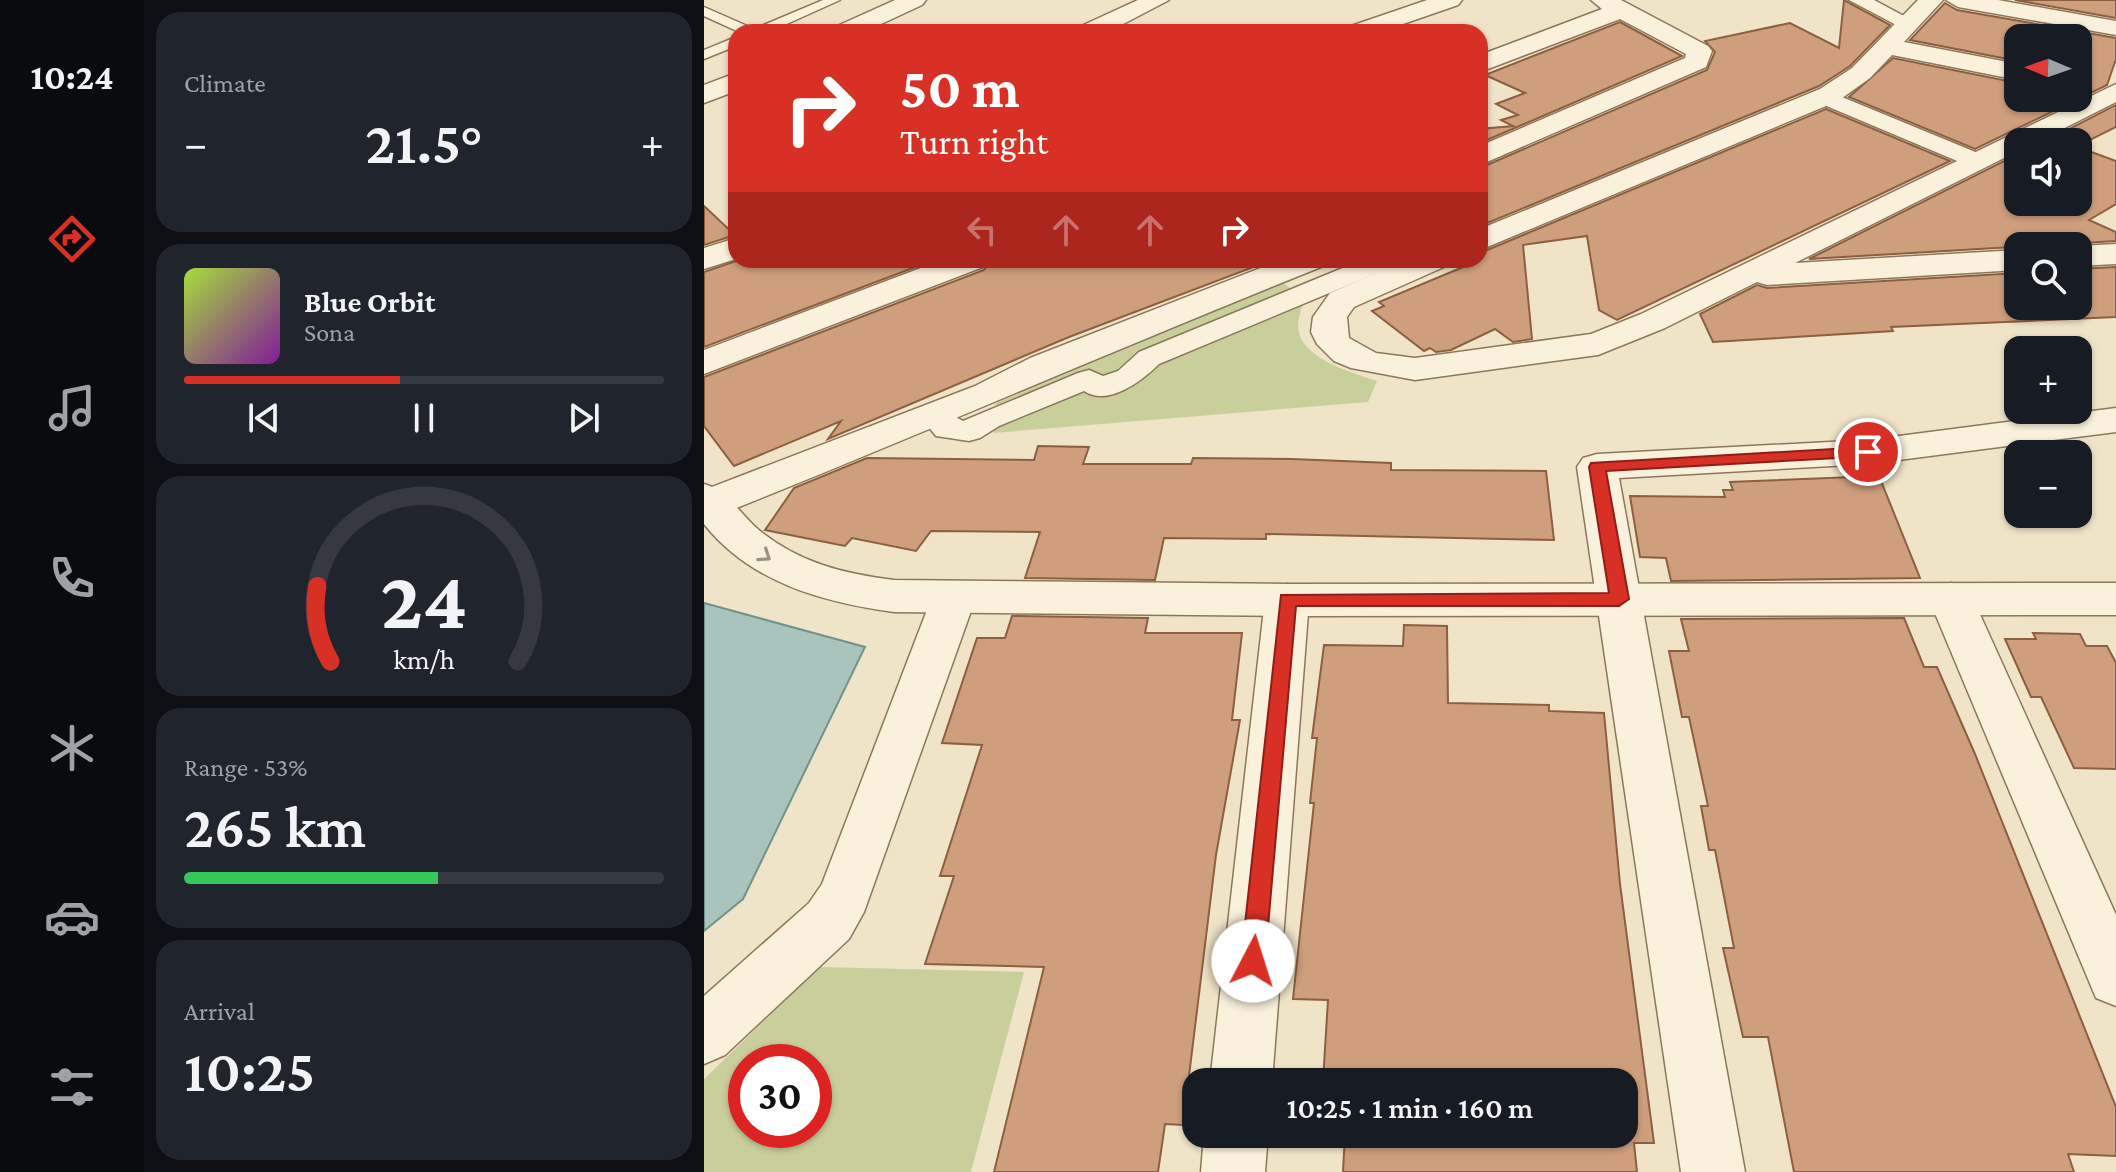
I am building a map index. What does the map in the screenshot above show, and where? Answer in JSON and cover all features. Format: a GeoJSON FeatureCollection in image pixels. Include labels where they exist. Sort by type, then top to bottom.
{"type":"FeatureCollection","features":[{"type":"Feature","properties":{"kind":"street"},"geometry":{"type":"LineString","coordinates":[[862,24],[914,0]]}},
{"type":"Feature","properties":{"kind":"street"},"geometry":{"type":"LineString","coordinates":[[1105,24],[1157,0]]}},
{"type":"Feature","properties":{"kind":"street"},"geometry":{"type":"LineString","coordinates":[[1380,24],[1450,0]]}},
{"type":"Feature","properties":{"kind":"street"},"geometry":{"type":"LineString","coordinates":[[1859,0],[1907,23]]}},
{"type":"Feature","properties":{"kind":"street"},"geometry":{"type":"LineString","coordinates":[[1488,237],[1846,86],[1931,0]]}},
{"type":"Feature","properties":{"kind":"street"},"geometry":{"type":"LineString","coordinates":[[1958,0],[2116,28]]}},
{"type":"Feature","properties":{"kind":"street"},"geometry":{"type":"LineString","coordinates":[[1488,60],[1612,5],[1699,51],[1697,62],[1488,153]]}},
{"type":"Feature","properties":{"kind":"street"},"geometry":{"type":"LineString","coordinates":[[1886,46],[2004,69]]}},
{"type":"Feature","properties":{"kind":"street"},"geometry":{"type":"LineString","coordinates":[[704,95],[728,84]]}},
{"type":"Feature","properties":{"kind":"street"},"geometry":{"type":"LineString","coordinates":[[2092,87],[2116,91]]}},
{"type":"Feature","properties":{"kind":"street"},"geometry":{"type":"LineString","coordinates":[[1415,268],[1342,300],[1331,312],[1329,324],[1329,336],[1339,349],[1391,369],[1566,351],[1620,336],[2116,91]]}},
{"type":"Feature","properties":{"kind":"street"},"geometry":{"type":"LineString","coordinates":[[1825,97],[1977,161]]}},
{"type":"Feature","properties":{"kind":"street"},"geometry":{"type":"LineString","coordinates":[[1821,239],[1823,251],[1831,259],[1866,268]]}},
{"type":"Feature","properties":{"kind":"street"},"geometry":{"type":"LineString","coordinates":[[704,259],[728,251]]}},
{"type":"Feature","properties":{"kind":"street"},"geometry":{"type":"LineString","coordinates":[[2092,255],[2116,254]]}},
{"type":"Feature","properties":{"kind":"street"},"geometry":{"type":"LineString","coordinates":[[1745,276],[2004,261]]}},
{"type":"Feature","properties":{"kind":"street"},"geometry":{"type":"LineString","coordinates":[[704,363],[951,268]]}},
{"type":"Feature","properties":{"kind":"street"},"geometry":{"type":"LineString","coordinates":[[1290,268],[1043,366],[935,415],[706,500],[736,534],[768,559],[807,580],[852,591],[954,597],[1287,600],[2116,599]]}},
{"type":"Feature","properties":{"kind":"street"},"geometry":{"type":"LineString","coordinates":[[935,415],[947,429],[969,431],[988,419],[1089,379],[1098,388],[1129,377],[1149,358],[1366,268]]}},
{"type":"Feature","properties":{"kind":"street"},"geometry":{"type":"LineString","coordinates":[[1713,1172],[1597,467],[1868,452],[2116,420]]}},
{"type":"Feature","properties":{"kind":"street"},"geometry":{"type":"LineString","coordinates":[[704,1035],[829,921],[845,895],[954,597]]}},
{"type":"Feature","properties":{"kind":"street"},"geometry":{"type":"LineString","coordinates":[[1951,599],[2116,979]]}},
{"type":"Feature","properties":{"kind":"street"},"geometry":{"type":"LineString","coordinates":[[1242,1068],[1287,600]]}},
{"type":"Feature","properties":{"kind":"street"},"geometry":{"type":"LineString","coordinates":[[1233,1172],[1235,1148]]}},
{"type":"Feature","properties":{"kind":"lane"},"geometry":{"type":"LineString","coordinates":[[777,24],[834,0]]}},
{"type":"Feature","properties":{"kind":"lane"},"geometry":{"type":"LineString","coordinates":[[704,11],[732,24]]}},
{"type":"Feature","properties":{"kind":"lane"},"geometry":{"type":"LineString","coordinates":[[704,55],[728,44]]}},
{"type":"Feature","properties":{"kind":"green space"},"geometry":{"type":"Polygon","coordinates":[[[1283,283],[1304,298],[1298,324],[1306,346],[1327,362],[1377,381],[1368,402],[993,433],[996,403],[1283,283]]]}},
{"type":"Feature","properties":{"kind":"green space"},"geometry":{"type":"Polygon","coordinates":[[[820,967],[1024,972],[971,1172],[704,1172],[704,1079],[728,1056],[728,1148],[832,1148],[832,1044],[740,1044],[820,967]]]}},
{"type":"Feature","properties":{"kind":"water"},"geometry":{"type":"Polygon","coordinates":[[[704,603],[865,647],[743,899],[704,931],[704,603]]]}},
{"type":"Feature","properties":{"kind":"building"},"geometry":{"type":"Polygon","coordinates":[[[1844,0],[1890,25],[1850,66],[1819,86],[1488,223],[1488,165],[1707,70],[1715,52],[1705,41],[1790,23],[1839,48],[1844,0]]]}},
{"type":"Feature","properties":{"kind":"building"},"geometry":{"type":"Polygon","coordinates":[[[2015,0],[2116,0],[2116,18],[2015,0]]]}},
{"type":"Feature","properties":{"kind":"building"},"geometry":{"type":"Polygon","coordinates":[[[1945,3],[1957,10],[2036,24],[2004,24],[2004,58],[1910,40],[1945,3]]]}},
{"type":"Feature","properties":{"kind":"building"},"geometry":{"type":"Polygon","coordinates":[[[1620,22],[1682,56],[1488,140],[1488,128],[1513,126],[1501,120],[1518,115],[1496,104],[1525,93],[1488,74],[1620,22]]]}},
{"type":"Feature","properties":{"kind":"building"},"geometry":{"type":"Polygon","coordinates":[[[2092,34],[2116,38],[2116,59],[2107,85],[2092,92],[2092,34]]]}},
{"type":"Feature","properties":{"kind":"building"},"geometry":{"type":"Polygon","coordinates":[[[1893,58],[2004,80],[2004,112],[2051,112],[2018,128],[2004,128],[2004,135],[1975,149],[1849,97],[1893,58]]]}},
{"type":"Feature","properties":{"kind":"building"},"geometry":{"type":"Polygon","coordinates":[[[2116,105],[2116,127],[2092,139],[2092,128],[2071,128],[2116,105]]]}},
{"type":"Feature","properties":{"kind":"building"},"geometry":{"type":"Polygon","coordinates":[[[1826,109],[1950,161],[1617,320],[1599,310],[1587,236],[1523,245],[1532,339],[1513,342],[1495,329],[1451,350],[1436,352],[1430,348],[1424,351],[1372,311],[1384,306],[1379,302],[1461,268],[1488,268],[1488,250],[1826,109]]]}},
{"type":"Feature","properties":{"kind":"building"},"geometry":{"type":"Polygon","coordinates":[[[2092,152],[2116,161],[2116,204],[2089,220],[2116,232],[2116,241],[2092,242],[2092,232],[2004,232],[2004,248],[1809,259],[2004,161],[2004,216],[2092,216],[2092,152]]]}},
{"type":"Feature","properties":{"kind":"building"},"geometry":{"type":"Polygon","coordinates":[[[704,206],[728,228],[728,237],[704,245],[704,206]]]}},
{"type":"Feature","properties":{"kind":"building"},"geometry":{"type":"Polygon","coordinates":[[[728,264],[728,268],[913,268],[704,347],[704,272],[728,264]]]}},
{"type":"Feature","properties":{"kind":"building"},"geometry":{"type":"Polygon","coordinates":[[[2116,267],[2116,317],[2092,318],[2092,268],[2116,267]]]}},
{"type":"Feature","properties":{"kind":"building"},"geometry":{"type":"Polygon","coordinates":[[[1251,268],[1069,337],[828,439],[841,421],[734,466],[704,426],[704,377],[984,270],[1251,268]]]}},
{"type":"Feature","properties":{"kind":"building"},"geometry":{"type":"Polygon","coordinates":[[[2004,274],[2004,320],[2048,320],[1891,327],[1893,331],[1713,342],[1700,314],[1757,285],[1767,288],[2004,274]]]}},
{"type":"Feature","properties":{"kind":"building"},"geometry":{"type":"Polygon","coordinates":[[[1038,446],[1089,447],[1083,464],[1191,464],[1193,458],[1292,459],[1391,463],[1391,470],[1546,471],[1554,540],[1266,534],[1266,539],[1164,538],[1155,580],[1025,578],[1040,532],[931,531],[916,551],[852,538],[845,546],[765,530],[794,488],[867,458],[1034,460],[1038,446]]]}},
{"type":"Feature","properties":{"kind":"building"},"geometry":{"type":"Polygon","coordinates":[[[1879,476],[1920,578],[1671,581],[1666,558],[1640,557],[1630,496],[1725,497],[1723,490],[1733,490],[1730,482],[1879,476]]]}},
{"type":"Feature","properties":{"kind":"building"},"geometry":{"type":"Polygon","coordinates":[[[1012,616],[1148,618],[1145,633],[1242,633],[1232,720],[1240,720],[1216,855],[1190,1068],[1182,1068],[1182,1125],[1165,1124],[1158,1172],[994,1172],[1044,967],[925,964],[954,876],[940,876],[982,745],[942,743],[977,638],[1005,638],[1012,616]]]}},
{"type":"Feature","properties":{"kind":"building"},"geometry":{"type":"Polygon","coordinates":[[[1904,618],[1924,667],[1937,667],[1975,754],[2116,1107],[2116,1156],[2068,1154],[2074,1172],[1794,1172],[1768,1037],[1743,1037],[1723,948],[1734,948],[1715,850],[1709,850],[1701,806],[1708,806],[1689,717],[1682,717],[1669,651],[1689,651],[1681,619],[1904,618]]]}},
{"type":"Feature","properties":{"kind":"building"},"geometry":{"type":"Polygon","coordinates":[[[1404,625],[1447,626],[1448,703],[1549,705],[1549,711],[1604,713],[1620,884],[1654,1143],[1638,1143],[1638,1068],[1324,1068],[1328,1000],[1293,999],[1314,803],[1310,803],[1317,738],[1312,738],[1324,645],[1403,646],[1404,625]]]}},
{"type":"Feature","properties":{"kind":"building"},"geometry":{"type":"Polygon","coordinates":[[[2033,633],[2080,634],[2086,646],[2107,646],[2116,663],[2116,769],[2074,768],[2041,697],[2031,697],[2005,639],[2036,639],[2033,633]]]}},
{"type":"Feature","properties":{"kind":"building"},"geometry":{"type":"Polygon","coordinates":[[[1344,1148],[1635,1148],[1637,1172],[1343,1172],[1344,1148]]]}},
{"type":"Feature","properties":{"kind":"route"},"geometry":{"type":"LineString","coordinates":[[1253,961],[1287,600],[1619,599],[1597,467],[1868,452]]}}]}
